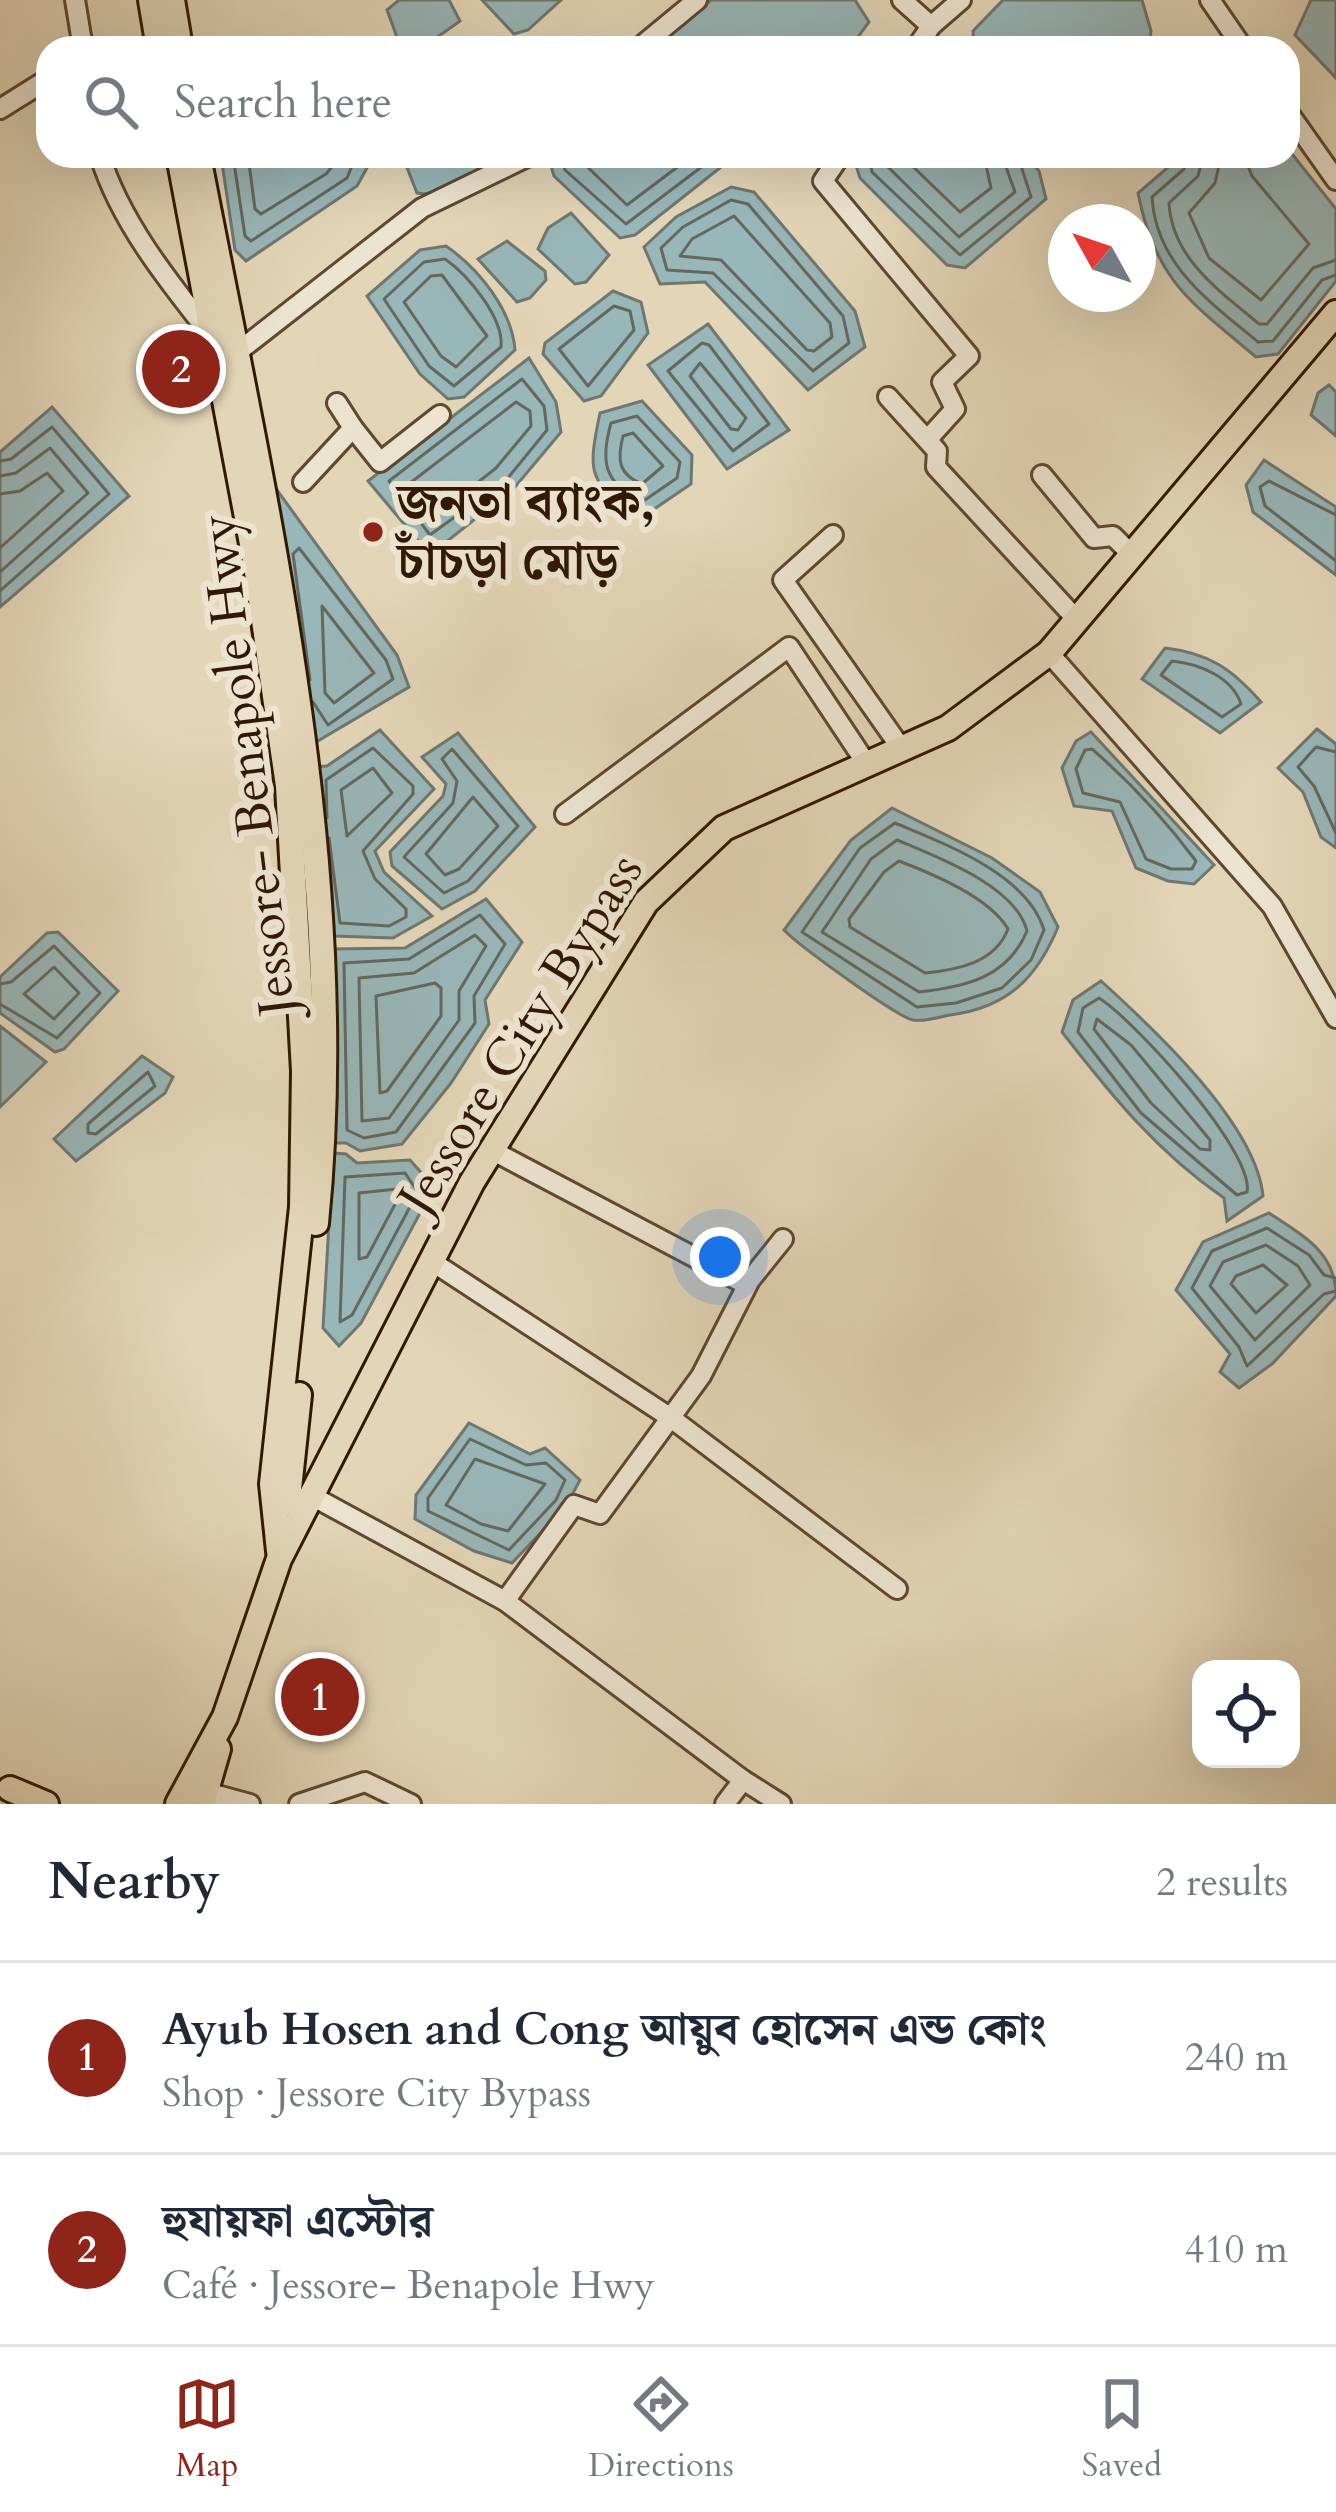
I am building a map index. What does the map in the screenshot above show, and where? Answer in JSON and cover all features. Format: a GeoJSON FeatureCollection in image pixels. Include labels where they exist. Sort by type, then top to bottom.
{"type":"FeatureCollection","features":[{"type":"Feature","properties":{"kind":"highway"},"geometry":{"type":"LineString","coordinates":[[151,0],[157,36]]}},
{"type":"Feature","properties":{"kind":"highway"},"geometry":{"type":"LineString","coordinates":[[172,0],[178,36]]}},
{"type":"Feature","properties":{"kind":"highway","name":"Jessore- Benapole Hwy"},"geometry":{"type":"LineString","coordinates":[[180,168],[280,724],[302,988],[302,1207],[272,1484],[278,1509],[279,1559]]}},
{"type":"Feature","properties":{"kind":"highway","name":"Jessore- Benapole Hwy"},"geometry":{"type":"LineString","coordinates":[[201,168],[285,618],[304,766],[325,1017],[325,1134],[289,1489],[278,1509]]}},
{"type":"Feature","properties":{"kind":"highway","name":"Jessore City Bypass"},"geometry":{"type":"LineString","coordinates":[[224,1717],[279,1559],[431,1261],[472,1182],[495,1153],[646,902],[724,828],[948,728],[1049,653],[1336,313]]}},
{"type":"Feature","properties":{"kind":"highway"},"geometry":{"type":"LineString","coordinates":[[204,1798],[224,1717]]}},
{"type":"Feature","properties":{"kind":"highway"},"geometry":{"type":"LineString","coordinates":[[178,1804],[224,1717]]}},
{"type":"Feature","properties":{"kind":"highway"},"geometry":{"type":"LineString","coordinates":[[13,1791],[46,1804]]}},
{"type":"Feature","properties":{"kind":"street"},"geometry":{"type":"LineString","coordinates":[[75,0],[80,36]]}},
{"type":"Feature","properties":{"kind":"street"},"geometry":{"type":"LineString","coordinates":[[654,36],[697,0]]}},
{"type":"Feature","properties":{"kind":"street"},"geometry":{"type":"LineString","coordinates":[[902,0],[931,26]]}},
{"type":"Feature","properties":{"kind":"street"},"geometry":{"type":"LineString","coordinates":[[924,36],[961,0]]}},
{"type":"Feature","properties":{"kind":"street"},"geometry":{"type":"LineString","coordinates":[[1210,0],[1235,36]]}},
{"type":"Feature","properties":{"kind":"street"},"geometry":{"type":"LineString","coordinates":[[0,109],[36,86]]}},
{"type":"Feature","properties":{"kind":"street"},"geometry":{"type":"LineString","coordinates":[[1300,129],[1336,180]]}},
{"type":"Feature","properties":{"kind":"street"},"geometry":{"type":"LineString","coordinates":[[104,168],[168,281],[213,338]]}},
{"type":"Feature","properties":{"kind":"street"},"geometry":{"type":"LineString","coordinates":[[235,355],[422,208],[504,168]]}},
{"type":"Feature","properties":{"kind":"street"},"geometry":{"type":"LineString","coordinates":[[832,168],[823,182],[970,356],[942,382],[955,409],[927,440],[888,398],[937,451],[936,467],[949,483],[1078,621]]}},
{"type":"Feature","properties":{"kind":"street"},"geometry":{"type":"LineString","coordinates":[[337,404],[380,462],[440,415]]}},
{"type":"Feature","properties":{"kind":"street"},"geometry":{"type":"LineString","coordinates":[[303,482],[353,428]]}},
{"type":"Feature","properties":{"kind":"street"},"geometry":{"type":"LineString","coordinates":[[1042,475],[1094,538],[1113,536],[1133,556]]}},
{"type":"Feature","properties":{"kind":"street"},"geometry":{"type":"LineString","coordinates":[[832,535],[783,580],[901,748]]}},
{"type":"Feature","properties":{"kind":"street"},"geometry":{"type":"LineString","coordinates":[[565,814],[818,627]]}},
{"type":"Feature","properties":{"kind":"street"},"geometry":{"type":"LineString","coordinates":[[789,647],[866,764]]}},
{"type":"Feature","properties":{"kind":"street"},"geometry":{"type":"LineString","coordinates":[[1049,653],[1272,906],[1336,1018]]}},
{"type":"Feature","properties":{"kind":"street"},"geometry":{"type":"LineString","coordinates":[[495,1153],[747,1285]]}},
{"type":"Feature","properties":{"kind":"street"},"geometry":{"type":"LineString","coordinates":[[505,1601],[574,1505],[600,1514],[701,1376],[747,1285],[783,1239]]}},
{"type":"Feature","properties":{"kind":"street"},"geometry":{"type":"LineString","coordinates":[[431,1261],[671,1418],[897,1589]]}},
{"type":"Feature","properties":{"kind":"street"},"geometry":{"type":"LineString","coordinates":[[310,1496],[505,1601],[781,1804]]}},
{"type":"Feature","properties":{"kind":"street"},"geometry":{"type":"LineString","coordinates":[[725,1804],[743,1780]]}},
{"type":"Feature","properties":{"kind":"street"},"geometry":{"type":"LineString","coordinates":[[299,1804],[364,1781],[411,1804]]}},
{"type":"Feature","properties":{"kind":"street"},"geometry":{"type":"LineString","coordinates":[[204,1798],[250,1804]]}},
{"type":"Feature","properties":{"kind":"water"},"geometry":{"type":"Polygon","coordinates":[[[399,0],[449,0],[460,21],[439,36],[397,36],[387,10],[399,0]]]}},
{"type":"Feature","properties":{"kind":"water"},"geometry":{"type":"Polygon","coordinates":[[[482,0],[561,0],[528,30],[514,34],[482,0]]]}},
{"type":"Feature","properties":{"kind":"water"},"geometry":{"type":"Polygon","coordinates":[[[711,0],[855,0],[869,22],[859,36],[668,36],[711,0]]]}},
{"type":"Feature","properties":{"kind":"water"},"geometry":{"type":"Polygon","coordinates":[[[1003,0],[1142,0],[1151,31],[1150,36],[973,36],[1003,0]]]}},
{"type":"Feature","properties":{"kind":"water"},"geometry":{"type":"Polygon","coordinates":[[[1311,0],[1336,0],[1336,78],[1300,36],[1295,35],[1311,0]]]}},
{"type":"Feature","properties":{"kind":"water"},"geometry":{"type":"Polygon","coordinates":[[[1300,164],[1336,209],[1336,281],[1278,354],[1256,357],[1179,288],[1156,250],[1156,204],[1141,204],[1138,193],[1167,168],[1300,168],[1300,164]]]}},
{"type":"Feature","properties":{"kind":"water"},"geometry":{"type":"Polygon","coordinates":[[[223,168],[367,168],[357,186],[246,261],[235,250],[223,168]]]}},
{"type":"Feature","properties":{"kind":"water"},"geometry":{"type":"Polygon","coordinates":[[[407,168],[479,168],[437,192],[417,193],[407,168]]]}},
{"type":"Feature","properties":{"kind":"water"},"geometry":{"type":"Polygon","coordinates":[[[552,168],[720,168],[635,235],[620,238],[554,176],[552,168]]]}},
{"type":"Feature","properties":{"kind":"water"},"geometry":{"type":"Polygon","coordinates":[[[857,168],[1036,168],[1046,199],[965,268],[947,265],[860,178],[857,168]]]}},
{"type":"Feature","properties":{"kind":"water"},"geometry":{"type":"Polygon","coordinates":[[[731,187],[754,192],[855,311],[865,347],[808,390],[705,282],[660,284],[644,247],[676,217],[731,187]]]}},
{"type":"Feature","properties":{"kind":"water"},"geometry":{"type":"Polygon","coordinates":[[[571,213],[609,255],[586,282],[575,284],[538,249],[548,228],[571,213]]]}},
{"type":"Feature","properties":{"kind":"water"},"geometry":{"type":"Polygon","coordinates":[[[507,241],[545,271],[546,280],[530,298],[517,302],[478,259],[507,241]]]}},
{"type":"Feature","properties":{"kind":"water"},"geometry":{"type":"Polygon","coordinates":[[[446,246],[492,292],[508,320],[515,350],[464,397],[448,399],[420,374],[367,296],[420,250],[446,246]]]}},
{"type":"Feature","properties":{"kind":"water"},"geometry":{"type":"Polygon","coordinates":[[[613,291],[641,302],[648,333],[601,396],[584,401],[543,354],[545,343],[613,291]]]}},
{"type":"Feature","properties":{"kind":"water"},"geometry":{"type":"Polygon","coordinates":[[[708,324],[789,430],[727,469],[648,365],[708,324]]]}},
{"type":"Feature","properties":{"kind":"water"},"geometry":{"type":"Polygon","coordinates":[[[529,358],[556,402],[561,432],[515,487],[430,555],[368,481],[529,358]]]}},
{"type":"Feature","properties":{"kind":"water"},"geometry":{"type":"Polygon","coordinates":[[[1329,385],[1336,392],[1336,436],[1311,415],[1318,393],[1329,385]]]}},
{"type":"Feature","properties":{"kind":"water"},"geometry":{"type":"Polygon","coordinates":[[[642,401],[692,455],[691,484],[641,518],[601,485],[593,450],[600,413],[642,401]]]}},
{"type":"Feature","properties":{"kind":"water"},"geometry":{"type":"Polygon","coordinates":[[[52,407],[129,496],[0,607],[0,452],[52,407]]]}},
{"type":"Feature","properties":{"kind":"water"},"geometry":{"type":"Polygon","coordinates":[[[1264,460],[1336,507],[1336,575],[1253,512],[1246,485],[1264,460]]]}},
{"type":"Feature","properties":{"kind":"water"},"geometry":{"type":"Polygon","coordinates":[[[274,486],[397,655],[409,687],[316,742],[299,700],[274,486]]]}},
{"type":"Feature","properties":{"kind":"water"},"geometry":{"type":"Polygon","coordinates":[[[1165,648],[1219,664],[1261,702],[1220,733],[1142,679],[1165,648]]]}},
{"type":"Feature","properties":{"kind":"water"},"geometry":{"type":"Polygon","coordinates":[[[1317,729],[1336,744],[1336,848],[1321,837],[1303,792],[1278,768],[1317,729]]]}},
{"type":"Feature","properties":{"kind":"water"},"geometry":{"type":"Polygon","coordinates":[[[380,730],[434,789],[375,851],[384,872],[432,916],[393,938],[333,936],[327,924],[312,767],[327,766],[380,730]]]}},
{"type":"Feature","properties":{"kind":"water"},"geometry":{"type":"Polygon","coordinates":[[[1091,732],[1214,865],[1194,884],[1168,881],[1136,868],[1112,811],[1074,806],[1062,768],[1076,741],[1091,732]]]}},
{"type":"Feature","properties":{"kind":"water"},"geometry":{"type":"Polygon","coordinates":[[[458,733],[535,827],[475,891],[442,909],[392,866],[390,852],[443,796],[446,784],[422,757],[458,733]]]}},
{"type":"Feature","properties":{"kind":"water"},"geometry":{"type":"Polygon","coordinates":[[[892,808],[992,858],[1040,892],[1058,927],[1030,975],[1004,998],[970,1011],[913,1020],[848,980],[784,930],[851,840],[892,808]]]}},
{"type":"Feature","properties":{"kind":"water"},"geometry":{"type":"Polygon","coordinates":[[[486,899],[522,942],[485,1000],[489,1024],[451,1083],[402,1144],[360,1151],[346,1143],[333,1143],[331,949],[405,948],[486,899]]]}},
{"type":"Feature","properties":{"kind":"water"},"geometry":{"type":"Polygon","coordinates":[[[58,932],[118,991],[64,1049],[55,1052],[0,1013],[0,977],[47,933],[58,932]]]}},
{"type":"Feature","properties":{"kind":"water"},"geometry":{"type":"Polygon","coordinates":[[[1101,981],[1199,1080],[1242,1139],[1263,1196],[1227,1221],[1224,1198],[1156,1142],[1062,1032],[1073,1000],[1101,981]]]}},
{"type":"Feature","properties":{"kind":"water"},"geometry":{"type":"Polygon","coordinates":[[[0,1026],[46,1062],[0,1107],[0,1026]]]}},
{"type":"Feature","properties":{"kind":"water"},"geometry":{"type":"Polygon","coordinates":[[[142,1056],[173,1077],[165,1093],[76,1161],[54,1139],[142,1056]]]}},
{"type":"Feature","properties":{"kind":"water"},"geometry":{"type":"Polygon","coordinates":[[[333,1153],[346,1154],[357,1163],[410,1160],[434,1187],[361,1323],[339,1346],[323,1328],[333,1153]]]}},
{"type":"Feature","properties":{"kind":"water"},"geometry":{"type":"Polygon","coordinates":[[[1269,1213],[1324,1256],[1336,1296],[1272,1364],[1239,1388],[1220,1372],[1230,1354],[1176,1290],[1203,1242],[1269,1213]]]}},
{"type":"Feature","properties":{"kind":"water"},"geometry":{"type":"Polygon","coordinates":[[[469,1423],[530,1454],[545,1448],[580,1480],[566,1506],[512,1563],[474,1551],[415,1519],[416,1495],[469,1423]]]}},
{"type":"Feature","properties":{"kind":"place","name":"হুযায়ফা এস্টোর"},"geometry":{"type":"Point","coordinates":[181,369]}},
{"type":"Feature","properties":{"kind":"place","name":"জনতা ব্যাংক, চাঁচড়া মোড়"},"geometry":{"type":"Point","coordinates":[373,532]}},
{"type":"Feature","properties":{"kind":"place","name":"Ayub Hosen and Cong আয়ুব হোসেন এন্ড কোং"},"geometry":{"type":"Point","coordinates":[320,1697]}}]}
